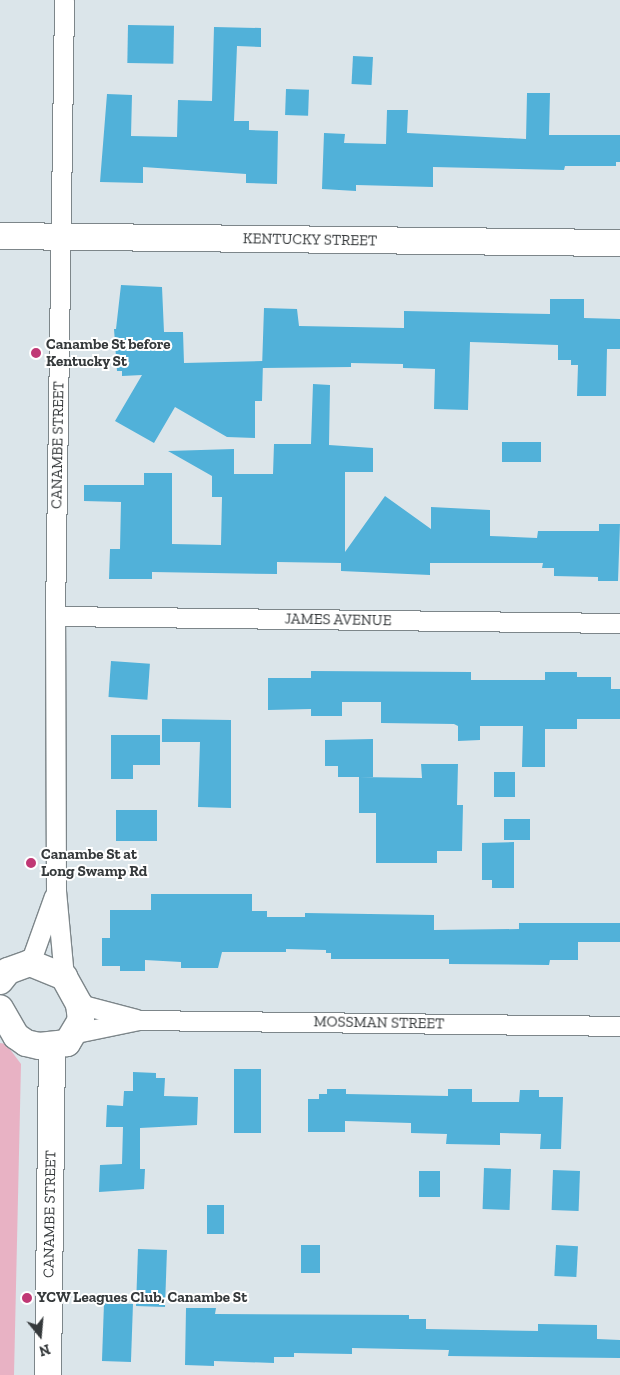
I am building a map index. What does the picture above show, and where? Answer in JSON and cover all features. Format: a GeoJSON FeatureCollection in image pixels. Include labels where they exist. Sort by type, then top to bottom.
{"type":"FeatureCollection","features":[{"type":"Feature","properties":{"kind":"street","name":"CANAMBE STREET"},"geometry":{"type":"LineString","coordinates":[[64,0],[55,616],[56,890],[64,977]]}},
{"type":"Feature","properties":{"kind":"street","name":"KENTUCKY STREET"},"geometry":{"type":"LineString","coordinates":[[0,236],[620,243]]}},
{"type":"Feature","properties":{"kind":"street","name":"JAMES AVENUE"},"geometry":{"type":"LineString","coordinates":[[55,616],[620,623]]}},
{"type":"Feature","properties":{"kind":"street","name":"CANAMBE STREET"},"geometry":{"type":"LineString","coordinates":[[9,970],[56,890]]}},
{"type":"Feature","properties":{"kind":"street"},"geometry":{"type":"LineString","coordinates":[[7,1025],[52,1046],[66,1043],[76,1033],[81,1020],[79,1004],[64,977],[9,970]]}},
{"type":"Feature","properties":{"kind":"street","name":"MOSSMAN STREET"},"geometry":{"type":"LineString","coordinates":[[79,1004],[138,1020]]}},
{"type":"Feature","properties":{"kind":"street","name":"MOSSMAN STREET"},"geometry":{"type":"LineString","coordinates":[[76,1033],[138,1020],[620,1026]]}},
{"type":"Feature","properties":{"kind":"street","name":"CANAMBE STREET"},"geometry":{"type":"LineString","coordinates":[[7,1025],[51,1114]]}},
{"type":"Feature","properties":{"kind":"street","name":"CANAMBE STREET"},"geometry":{"type":"LineString","coordinates":[[48,1375],[52,1046]]}},
{"type":"Feature","properties":{"kind":"shaded area"},"geometry":{"type":"Polygon","coordinates":[[[0,1043],[6,1044],[21,1064],[14,1375],[0,1375],[0,1043]]]}},
{"type":"Feature","properties":{"kind":"building"},"geometry":{"type":"Polygon","coordinates":[[[128,25],[174,26],[173,64],[127,63],[128,25]]]}},
{"type":"Feature","properties":{"kind":"building"},"geometry":{"type":"Polygon","coordinates":[[[214,27],[261,28],[261,47],[237,46],[234,121],[249,121],[249,130],[278,131],[277,184],[246,183],[246,174],[143,167],[143,183],[100,182],[107,94],[132,95],[131,136],[177,137],[178,100],[212,101],[214,27]]]}},
{"type":"Feature","properties":{"kind":"building"},"geometry":{"type":"Polygon","coordinates":[[[353,56],[373,57],[372,85],[352,84],[353,56]]]}},
{"type":"Feature","properties":{"kind":"building"},"geometry":{"type":"Polygon","coordinates":[[[286,89],[309,90],[308,116],[285,115],[286,89]]]}},
{"type":"Feature","properties":{"kind":"building"},"geometry":{"type":"Polygon","coordinates":[[[527,93],[550,93],[549,135],[620,135],[620,162],[616,162],[616,166],[565,166],[564,170],[433,167],[433,187],[356,185],[356,191],[322,189],[324,133],[345,134],[344,143],[386,144],[387,110],[408,110],[407,133],[526,139],[527,93]]]}},
{"type":"Feature","properties":{"kind":"building"},"geometry":{"type":"Polygon","coordinates":[[[121,285],[162,287],[164,332],[183,332],[184,363],[263,361],[262,401],[255,401],[255,438],[227,437],[175,407],[154,443],[115,421],[142,375],[122,376],[122,371],[117,371],[114,329],[116,329],[121,285]]]}},
{"type":"Feature","properties":{"kind":"building"},"geometry":{"type":"Polygon","coordinates":[[[550,299],[584,299],[584,318],[620,319],[620,349],[607,349],[606,396],[577,396],[578,365],[571,365],[571,360],[558,360],[558,345],[470,342],[468,410],[434,409],[435,369],[403,368],[403,364],[351,363],[351,367],[262,368],[264,308],[297,309],[299,326],[404,328],[404,311],[550,314],[550,299]]]}},
{"type":"Feature","properties":{"kind":"building"},"geometry":{"type":"Polygon","coordinates":[[[313,384],[330,385],[329,445],[373,448],[373,472],[345,472],[345,552],[385,496],[431,529],[431,507],[490,510],[490,536],[537,538],[538,531],[599,531],[599,524],[620,524],[618,581],[598,581],[598,577],[554,576],[554,568],[542,568],[543,563],[430,563],[430,575],[341,571],[341,563],[277,562],[277,574],[152,572],[152,579],[109,579],[110,549],[120,549],[121,502],[84,501],[84,485],[144,485],[144,473],[172,473],[172,544],[221,545],[222,497],[212,497],[212,476],[168,451],[234,449],[234,474],[273,474],[274,444],[311,444],[313,384]]]}},
{"type":"Feature","properties":{"kind":"building"},"geometry":{"type":"Polygon","coordinates":[[[502,442],[541,442],[541,462],[502,462],[502,442]]]}},
{"type":"Feature","properties":{"kind":"building"},"geometry":{"type":"Polygon","coordinates":[[[111,661],[150,664],[147,700],[108,697],[111,661]]]}},
{"type":"Feature","properties":{"kind":"building"},"geometry":{"type":"Polygon","coordinates":[[[311,671],[471,672],[471,680],[545,680],[545,672],[577,672],[577,677],[611,677],[611,689],[620,689],[620,719],[577,719],[577,729],[545,729],[545,767],[522,767],[523,726],[480,726],[480,740],[458,741],[458,726],[454,724],[381,723],[381,702],[342,702],[342,716],[311,716],[311,709],[268,710],[268,678],[311,678],[311,671]]]}},
{"type":"Feature","properties":{"kind":"building"},"geometry":{"type":"Polygon","coordinates":[[[162,719],[231,720],[231,808],[198,807],[200,742],[162,742],[162,719]]]}},
{"type":"Feature","properties":{"kind":"building"},"geometry":{"type":"Polygon","coordinates":[[[111,735],[160,735],[160,765],[133,765],[133,779],[111,779],[111,735]]]}},
{"type":"Feature","properties":{"kind":"building"},"geometry":{"type":"Polygon","coordinates":[[[373,739],[373,777],[338,777],[338,766],[325,766],[325,740],[373,739]]]}},
{"type":"Feature","properties":{"kind":"building"},"geometry":{"type":"Polygon","coordinates":[[[421,764],[458,764],[457,805],[463,805],[462,851],[437,851],[437,863],[376,863],[376,813],[359,813],[359,777],[422,778],[421,764]]]}},
{"type":"Feature","properties":{"kind":"building"},"geometry":{"type":"Polygon","coordinates":[[[494,772],[515,772],[515,797],[494,797],[494,772]]]}},
{"type":"Feature","properties":{"kind":"building"},"geometry":{"type":"Polygon","coordinates":[[[116,810],[157,810],[157,841],[116,841],[116,810]]]}},
{"type":"Feature","properties":{"kind":"building"},"geometry":{"type":"Polygon","coordinates":[[[504,819],[530,819],[530,840],[504,840],[504,819]]]}},
{"type":"Feature","properties":{"kind":"building"},"geometry":{"type":"Polygon","coordinates":[[[514,842],[514,888],[492,888],[492,880],[482,880],[482,843],[514,842]]]}},
{"type":"Feature","properties":{"kind":"building"},"geometry":{"type":"Polygon","coordinates":[[[151,894],[252,894],[252,911],[267,911],[267,917],[305,917],[305,913],[434,915],[434,930],[519,929],[519,923],[620,923],[620,942],[578,942],[578,960],[550,960],[549,965],[449,964],[449,959],[331,959],[331,953],[326,953],[326,950],[286,949],[286,952],[222,952],[218,968],[181,968],[181,962],[145,960],[145,971],[120,971],[120,966],[102,966],[102,938],[110,938],[110,910],[151,910],[151,894]]]}},
{"type":"Feature","properties":{"kind":"building"},"geometry":{"type":"Polygon","coordinates":[[[234,1069],[261,1069],[261,1133],[234,1133],[234,1069]]]}},
{"type":"Feature","properties":{"kind":"building"},"geometry":{"type":"Polygon","coordinates":[[[133,1072],[156,1073],[156,1078],[165,1078],[164,1096],[198,1097],[197,1125],[140,1128],[140,1169],[145,1169],[144,1189],[99,1192],[100,1165],[122,1164],[123,1127],[106,1127],[107,1105],[123,1106],[124,1091],[133,1091],[133,1072]]]}},
{"type":"Feature","properties":{"kind":"building"},"geometry":{"type":"Polygon","coordinates":[[[327,1089],[346,1089],[346,1094],[448,1096],[448,1089],[472,1089],[472,1102],[519,1102],[520,1090],[539,1090],[539,1097],[563,1097],[561,1149],[540,1149],[541,1134],[500,1133],[500,1145],[446,1144],[447,1134],[411,1133],[411,1123],[345,1121],[345,1132],[308,1132],[308,1099],[319,1099],[319,1094],[327,1094],[327,1089]]]}},
{"type":"Feature","properties":{"kind":"building"},"geometry":{"type":"Polygon","coordinates":[[[484,1168],[511,1169],[510,1210],[483,1209],[484,1168]]]}},
{"type":"Feature","properties":{"kind":"building"},"geometry":{"type":"Polygon","coordinates":[[[553,1170],[580,1171],[579,1211],[552,1210],[553,1170]]]}},
{"type":"Feature","properties":{"kind":"building"},"geometry":{"type":"Polygon","coordinates":[[[419,1171],[440,1171],[440,1197],[419,1197],[419,1171]]]}},
{"type":"Feature","properties":{"kind":"building"},"geometry":{"type":"Polygon","coordinates":[[[207,1205],[224,1205],[224,1234],[207,1234],[207,1205]]]}},
{"type":"Feature","properties":{"kind":"building"},"geometry":{"type":"Polygon","coordinates":[[[301,1245],[320,1245],[320,1273],[301,1273],[301,1245]]]}},
{"type":"Feature","properties":{"kind":"building"},"geometry":{"type":"Polygon","coordinates":[[[556,1245],[578,1246],[576,1277],[554,1276],[556,1245]]]}},
{"type":"Feature","properties":{"kind":"building"},"geometry":{"type":"Polygon","coordinates":[[[138,1249],[167,1250],[165,1307],[136,1306],[138,1249]]]}},
{"type":"Feature","properties":{"kind":"building"},"geometry":{"type":"Polygon","coordinates":[[[104,1303],[133,1304],[131,1362],[102,1361],[104,1303]]]}},
{"type":"Feature","properties":{"kind":"building"},"geometry":{"type":"Polygon","coordinates":[[[186,1308],[216,1308],[215,1314],[409,1315],[409,1319],[426,1319],[426,1329],[538,1331],[538,1324],[597,1325],[597,1339],[620,1340],[620,1358],[448,1356],[449,1350],[352,1348],[352,1354],[294,1353],[294,1357],[274,1357],[274,1363],[214,1361],[214,1366],[185,1365],[186,1308]]]}},
{"type":"Feature","properties":{"kind":"place","name":"Canambe St before Kentucky St"},"geometry":{"type":"Point","coordinates":[36,353]}},
{"type":"Feature","properties":{"kind":"place","name":"Canambe St at Long Swamp Rd"},"geometry":{"type":"Point","coordinates":[31,863]}},
{"type":"Feature","properties":{"kind":"place","name":"YCW Leagues Club, Canambe St"},"geometry":{"type":"Point","coordinates":[27,1298]}}]}
